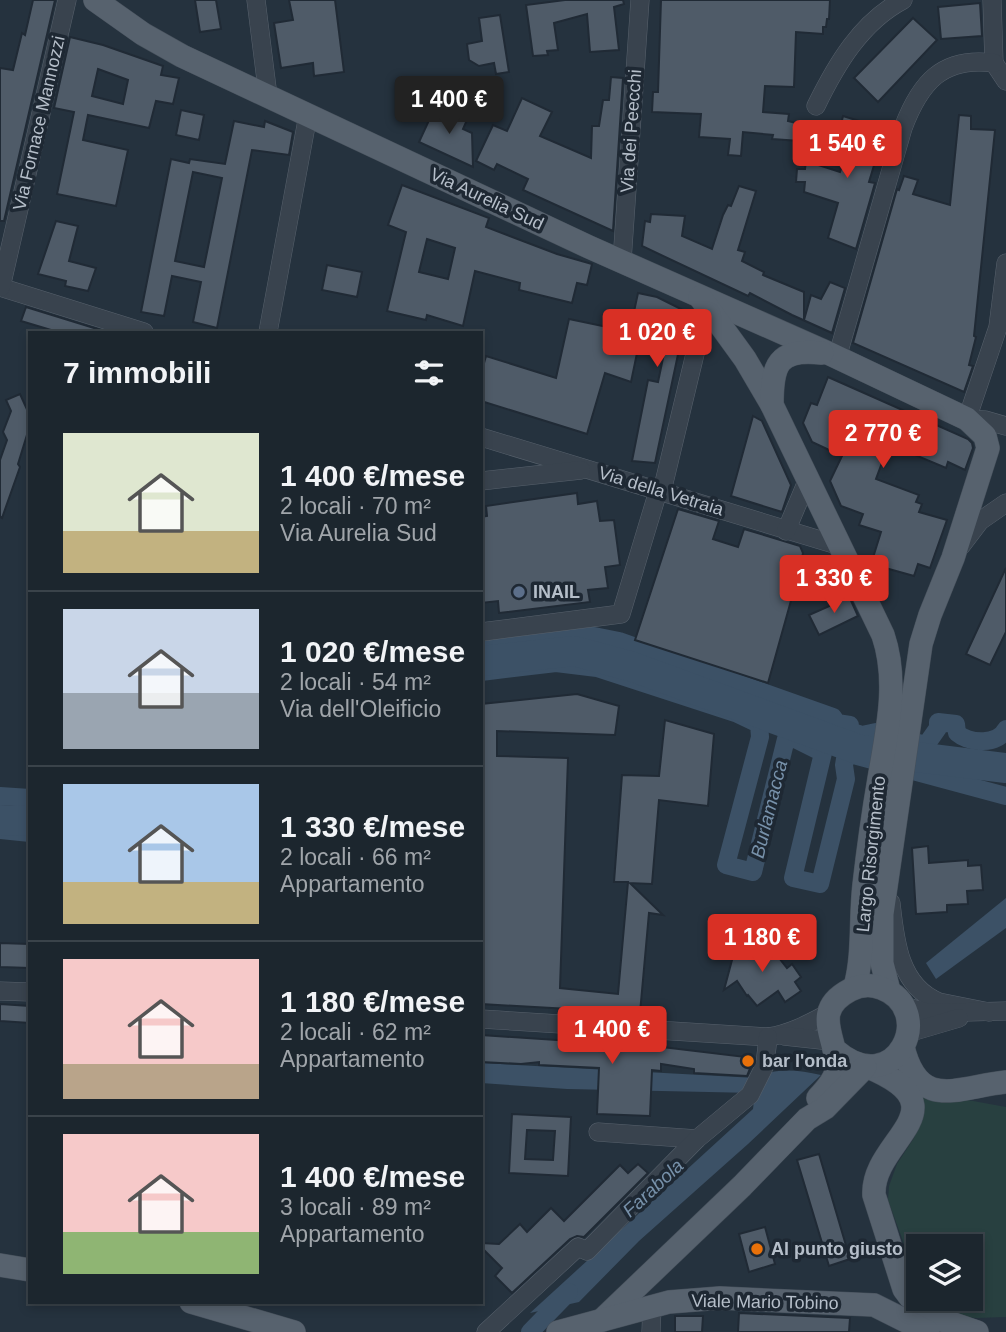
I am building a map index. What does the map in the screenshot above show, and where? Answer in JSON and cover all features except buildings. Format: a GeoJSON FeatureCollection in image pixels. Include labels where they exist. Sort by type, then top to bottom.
{"type":"FeatureCollection","features":[{"type":"Feature","properties":{"kind":"main road","name":"Via Aurelia Sud"},"geometry":{"type":"LineString","coordinates":[[94,0],[162,45],[268,96],[702,299],[833,356],[967,419]]}},
{"type":"Feature","properties":{"kind":"main road"},"geometry":{"type":"LineString","coordinates":[[702,299],[745,359],[772,405],[887,646],[899,722]]}},
{"type":"Feature","properties":{"kind":"main road"},"geometry":{"type":"LineString","coordinates":[[772,405],[773,376],[780,360],[794,353],[809,351],[833,356]]}},
{"type":"Feature","properties":{"kind":"main road"},"geometry":{"type":"LineString","coordinates":[[899,722],[925,630],[953,558],[989,445],[985,436],[967,419]]}},
{"type":"Feature","properties":{"kind":"main road","name":"Largo Risorgimento"},"geometry":{"type":"LineString","coordinates":[[855,987],[861,955],[864,885],[889,782],[899,722]]}},
{"type":"Feature","properties":{"kind":"main road","name":"Largo Risorgimento"},"geometry":{"type":"LineString","coordinates":[[889,782],[888,880],[881,946],[882,962],[896,999]]}},
{"type":"Feature","properties":{"kind":"main road"},"geometry":{"type":"LineString","coordinates":[[807,1119],[817,1100],[832,1082],[836,1071],[828,1032],[829,1013],[844,993],[855,987],[878,987],[896,999],[909,1025],[906,1040],[911,1071],[921,1083],[932,1090],[963,1090],[1006,1082]]}},
{"type":"Feature","properties":{"kind":"main road"},"geometry":{"type":"LineString","coordinates":[[600,1322],[733,1195],[807,1119],[825,1108],[867,1067],[888,1062],[906,1040]]}},
{"type":"Feature","properties":{"kind":"main road"},"geometry":{"type":"LineString","coordinates":[[833,1046],[848,1061],[887,1074],[902,1085],[912,1106],[908,1128],[879,1168],[873,1188],[904,1289],[928,1313],[976,1332]]}},
{"type":"Feature","properties":{"kind":"main road"},"geometry":{"type":"LineString","coordinates":[[0,1265],[28,1270]]}},
{"type":"Feature","properties":{"kind":"main road","name":"Viale Mario Tobino"},"geometry":{"type":"LineString","coordinates":[[558,1332],[688,1299],[754,1298],[874,1305],[896,1323],[928,1332]]}},
{"type":"Feature","properties":{"kind":"main road"},"geometry":{"type":"LineString","coordinates":[[198,1304],[294,1332]]}},
{"type":"Feature","properties":{"kind":"street","name":"Via Fornace Mannozzi"},"geometry":{"type":"LineString","coordinates":[[0,287],[67,0]]}},
{"type":"Feature","properties":{"kind":"street"},"geometry":{"type":"LineString","coordinates":[[256,0],[268,96]]}},
{"type":"Feature","properties":{"kind":"street","name":"Via dei Peecchi"},"geometry":{"type":"LineString","coordinates":[[622,261],[640,0]]}},
{"type":"Feature","properties":{"kind":"street"},"geometry":{"type":"LineString","coordinates":[[816,106],[832,72],[851,45],[890,7],[903,0]]}},
{"type":"Feature","properties":{"kind":"street"},"geometry":{"type":"LineString","coordinates":[[992,0],[994,63],[1006,82]]}},
{"type":"Feature","properties":{"kind":"street"},"geometry":{"type":"LineString","coordinates":[[833,356],[903,128],[914,101],[941,71],[965,62],[994,63]]}},
{"type":"Feature","properties":{"kind":"street"},"geometry":{"type":"LineString","coordinates":[[268,331],[308,115]]}},
{"type":"Feature","properties":{"kind":"street"},"geometry":{"type":"LineString","coordinates":[[967,419],[1002,328],[1006,263]]}},
{"type":"Feature","properties":{"kind":"street"},"geometry":{"type":"LineString","coordinates":[[0,287],[141,331]]}},
{"type":"Feature","properties":{"kind":"street"},"geometry":{"type":"LineString","coordinates":[[483,632],[621,614],[656,498],[662,491],[702,299]]}},
{"type":"Feature","properties":{"kind":"street","name":"Via Aurelia Sud"},"geometry":{"type":"LineString","coordinates":[[967,419],[985,420],[1006,426]]}},
{"type":"Feature","properties":{"kind":"street","name":"Via della Vetraia"},"geometry":{"type":"LineString","coordinates":[[483,438],[840,547]]}},
{"type":"Feature","properties":{"kind":"street"},"geometry":{"type":"LineString","coordinates":[[483,481],[588,469]]}},
{"type":"Feature","properties":{"kind":"street"},"geometry":{"type":"LineString","coordinates":[[786,531],[808,479]]}},
{"type":"Feature","properties":{"kind":"street"},"geometry":{"type":"LineString","coordinates":[[953,558],[980,521],[1006,503]]}},
{"type":"Feature","properties":{"kind":"street","name":"Largo Risorgimento"},"geometry":{"type":"LineString","coordinates":[[888,880],[898,950],[910,978],[932,999],[998,1011]]}},
{"type":"Feature","properties":{"kind":"street"},"geometry":{"type":"LineString","coordinates":[[0,991],[28,992]]}},
{"type":"Feature","properties":{"kind":"street"},"geometry":{"type":"LineString","coordinates":[[896,999],[929,1013],[998,1011]]}},
{"type":"Feature","properties":{"kind":"street"},"geometry":{"type":"LineString","coordinates":[[906,1040],[998,1011]]}},
{"type":"Feature","properties":{"kind":"street"},"geometry":{"type":"LineString","coordinates":[[774,1036],[807,1025],[829,1013]]}},
{"type":"Feature","properties":{"kind":"street"},"geometry":{"type":"LineString","coordinates":[[483,1019],[774,1036],[833,1046]]}},
{"type":"Feature","properties":{"kind":"street"},"geometry":{"type":"LineString","coordinates":[[486,1332],[578,1247],[587,1251],[697,1139],[750,1095],[762,1073],[774,1036]]}},
{"type":"Feature","properties":{"kind":"street"},"geometry":{"type":"LineString","coordinates":[[598,1132],[697,1139]]}},
{"type":"Feature","properties":{"kind":"street"},"geometry":{"type":"LineString","coordinates":[[896,1323],[904,1289]]}},
{"type":"Feature","properties":{"kind":"street"},"geometry":{"type":"LineString","coordinates":[[651,1332],[652,1307]]}},
{"type":"Feature","properties":{"kind":"green space"},"geometry":{"type":"Polygon","coordinates":[[[913,1090],[1006,1107],[1006,1317],[963,1317],[944,1311],[983,1311],[983,1234],[906,1234],[906,1249],[888,1200],[889,1186],[897,1164],[914,1138],[922,1112],[913,1090]]]}},
{"type":"Feature","properties":{"kind":"water"},"geometry":{"type":"Polygon","coordinates":[[[1006,898],[1006,928],[936,979],[926,963],[1006,898]]]}},
{"type":"Feature","properties":{"kind":"water"},"geometry":{"type":"Polygon","coordinates":[[[483,1063],[756,1078],[787,1070],[821,1075],[639,1241],[579,1302],[530,1313],[753,1109],[755,1093],[567,1089],[483,1083],[483,1063]]]}},
{"type":"Feature","properties":{"kind":"waterway","name":"Burlamacca"},"geometry":{"type":"LineString","coordinates":[[483,642],[545,633],[579,633],[619,641],[833,717],[837,723],[850,725],[850,731],[862,735],[876,732],[926,745],[938,728],[938,722],[956,724],[957,733],[976,741],[997,738],[1006,729]]}},
{"type":"Feature","properties":{"kind":"waterway","name":"Burlamacca"},"geometry":{"type":"LineString","coordinates":[[483,661],[574,651],[633,667],[860,750],[1006,768]]}},
{"type":"Feature","properties":{"kind":"waterway","name":"Burlamacca"},"geometry":{"type":"LineString","coordinates":[[483,672],[556,663],[597,668],[738,714],[759,724],[760,737],[726,865],[753,872],[786,739],[795,739],[823,753],[793,878],[820,884],[846,779],[846,753],[1006,796]]}},
{"type":"Feature","properties":{"kind":"waterway","name":"Burlamacca"},"geometry":{"type":"LineString","coordinates":[[0,796],[28,798]]}},
{"type":"Feature","properties":{"kind":"waterway","name":"Burlamacca"},"geometry":{"type":"LineString","coordinates":[[0,820],[28,821]]}},
{"type":"Feature","properties":{"kind":"waterway","name":"Burlamacca"},"geometry":{"type":"LineString","coordinates":[[0,830],[28,833]]}},
{"type":"Feature","properties":{"kind":"waterway","name":"Farabola"},"geometry":{"type":"LineString","coordinates":[[530,1332],[569,1292]]}},
{"type":"Feature","properties":{"kind":"place","name":"INAIL"},"geometry":{"type":"Point","coordinates":[519,592]}},
{"type":"Feature","properties":{"kind":"place","name":"bar l'onda"},"geometry":{"type":"Point","coordinates":[748,1061]}},
{"type":"Feature","properties":{"kind":"place","name":"Al punto giusto"},"geometry":{"type":"Point","coordinates":[757,1249]}}]}
